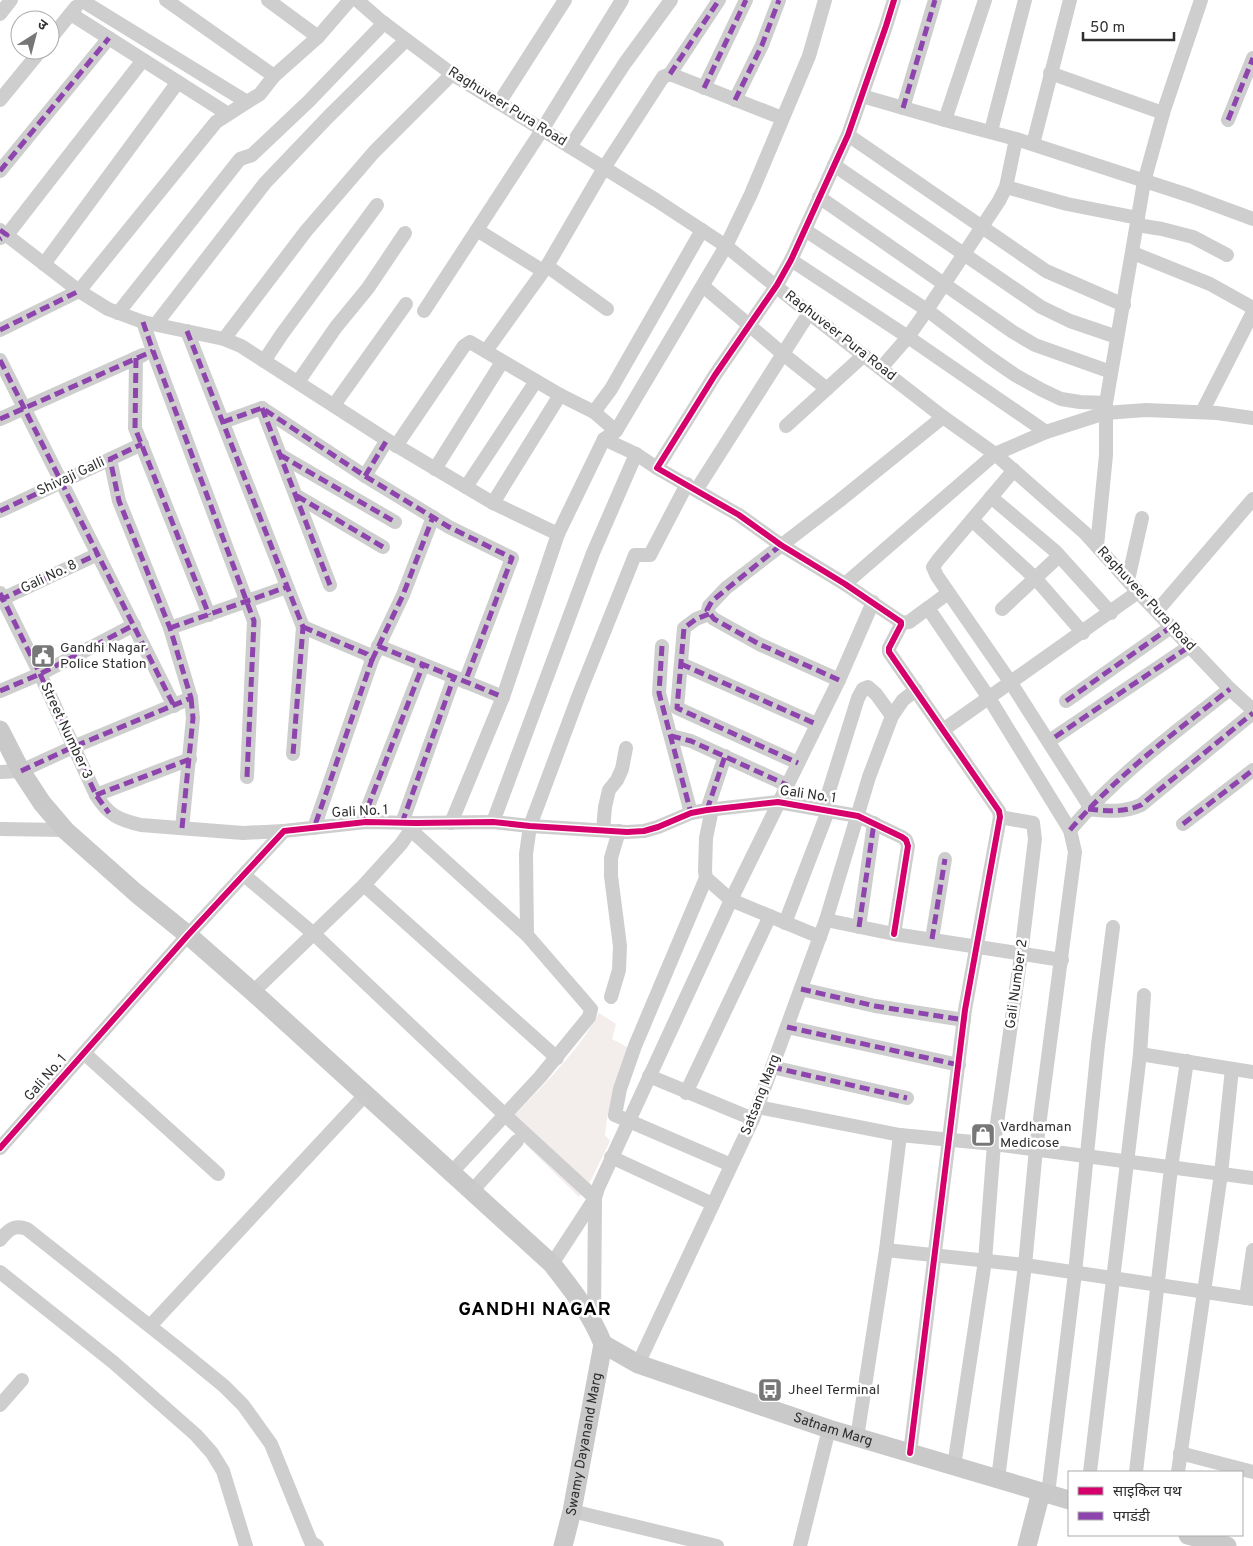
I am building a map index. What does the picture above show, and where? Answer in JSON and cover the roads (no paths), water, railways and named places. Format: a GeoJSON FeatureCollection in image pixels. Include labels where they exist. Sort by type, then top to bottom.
{"type":"FeatureCollection","features":[{"type":"Feature","properties":{"kind":"street"},"geometry":{"type":"LineString","coordinates":[[0,14],[11,0]]}},
{"type":"Feature","properties":{"kind":"street"},"geometry":{"type":"LineString","coordinates":[[166,0],[274,76]]}},
{"type":"Feature","properties":{"kind":"street"},"geometry":{"type":"LineString","coordinates":[[268,0],[318,37]]}},
{"type":"Feature","properties":{"kind":"street"},"geometry":{"type":"LineString","coordinates":[[0,330],[79,291],[216,122],[260,94],[274,76],[318,37],[350,0]]}},
{"type":"Feature","properties":{"kind":"street","name":"Raghuveer Pura Road"},"geometry":{"type":"LineString","coordinates":[[357,0],[384,23],[452,74],[726,246],[943,417],[995,454],[1097,546],[1138,592],[1253,712]]}},
{"type":"Feature","properties":{"kind":"street"},"geometry":{"type":"LineString","coordinates":[[499,103],[565,0]]}},
{"type":"Feature","properties":{"kind":"street"},"geometry":{"type":"LineString","coordinates":[[424,311],[542,130],[622,0]]}},
{"type":"Feature","properties":{"kind":"street"},"geometry":{"type":"LineString","coordinates":[[570,147],[625,63],[670,0]]}},
{"type":"Feature","properties":{"kind":"street"},"geometry":{"type":"LineString","coordinates":[[486,352],[545,268],[604,168],[663,77],[670,74],[719,0]]}},
{"type":"Feature","properties":{"kind":"street"},"geometry":{"type":"LineString","coordinates":[[704,88],[746,0]]}},
{"type":"Feature","properties":{"kind":"street"},"geometry":{"type":"LineString","coordinates":[[735,100],[762,45],[779,0]]}},
{"type":"Feature","properties":{"kind":"street"},"geometry":{"type":"LineString","coordinates":[[451,823],[503,697],[558,534],[610,435],[726,246],[751,194],[809,56],[825,0]]}},
{"type":"Feature","properties":{"kind":"street"},"geometry":{"type":"LineString","coordinates":[[657,468],[715,375],[750,326],[791,260],[848,135],[894,0]]}},
{"type":"Feature","properties":{"kind":"street"},"geometry":{"type":"LineString","coordinates":[[903,108],[935,0]]}},
{"type":"Feature","properties":{"kind":"street"},"geometry":{"type":"LineString","coordinates":[[945,120],[985,0]]}},
{"type":"Feature","properties":{"kind":"street"},"geometry":{"type":"LineString","coordinates":[[991,131],[1025,0]]}},
{"type":"Feature","properties":{"kind":"street"},"geometry":{"type":"LineString","coordinates":[[1032,144],[1070,0]]}},
{"type":"Feature","properties":{"kind":"street"},"geometry":{"type":"LineString","coordinates":[[1097,546],[1106,455],[1106,408],[1144,182],[1163,113],[1201,0]]}},
{"type":"Feature","properties":{"kind":"street"},"geometry":{"type":"LineString","coordinates":[[60,27],[81,1],[247,102]]}},
{"type":"Feature","properties":{"kind":"street"},"geometry":{"type":"LineString","coordinates":[[71,14],[228,114]]}},
{"type":"Feature","properties":{"kind":"street"},"geometry":{"type":"LineString","coordinates":[[118,313],[240,159],[252,154],[309,101],[384,23]]}},
{"type":"Feature","properties":{"kind":"street"},"geometry":{"type":"LineString","coordinates":[[0,171],[109,38]]}},
{"type":"Feature","properties":{"kind":"street"},"geometry":{"type":"LineString","coordinates":[[247,777],[254,621],[153,351],[150,323],[265,183],[406,40]]}},
{"type":"Feature","properties":{"kind":"street"},"geometry":{"type":"LineString","coordinates":[[1228,120],[1253,58]]}},
{"type":"Feature","properties":{"kind":"street"},"geometry":{"type":"LineString","coordinates":[[0,100],[33,60]]}},
{"type":"Feature","properties":{"kind":"street"},"geometry":{"type":"LineString","coordinates":[[143,60],[2,235],[93,301],[118,313],[150,323],[224,339],[240,346],[435,469],[493,503],[558,534]]}},
{"type":"Feature","properties":{"kind":"street"},"geometry":{"type":"LineString","coordinates":[[1050,73],[1163,113]]}},
{"type":"Feature","properties":{"kind":"street"},"geometry":{"type":"LineString","coordinates":[[224,339],[312,224],[374,152],[452,74]]}},
{"type":"Feature","properties":{"kind":"street"},"geometry":{"type":"LineString","coordinates":[[670,74],[782,118]]}},
{"type":"Feature","properties":{"kind":"street"},"geometry":{"type":"LineString","coordinates":[[44,264],[178,82]]}},
{"type":"Feature","properties":{"kind":"street"},"geometry":{"type":"LineString","coordinates":[[862,96],[991,131],[1191,196],[1253,219]]}},
{"type":"Feature","properties":{"kind":"street"},"geometry":{"type":"LineString","coordinates":[[848,135],[1046,271],[1124,305]]}},
{"type":"Feature","properties":{"kind":"street"},"geometry":{"type":"LineString","coordinates":[[881,368],[908,337],[999,201],[1006,187],[1016,139]]}},
{"type":"Feature","properties":{"kind":"street"},"geometry":{"type":"LineString","coordinates":[[834,165],[1041,307],[1070,321],[1117,337]]}},
{"type":"Feature","properties":{"kind":"street"},"geometry":{"type":"LineString","coordinates":[[1006,187],[1193,237],[1227,255]]}},
{"type":"Feature","properties":{"kind":"street"},"geometry":{"type":"LineString","coordinates":[[819,197],[1013,332],[1035,345],[1111,372]]}},
{"type":"Feature","properties":{"kind":"street"},"geometry":{"type":"LineString","coordinates":[[264,361],[377,205]]}},
{"type":"Feature","properties":{"kind":"street"},"geometry":{"type":"LineString","coordinates":[[477,230],[545,268],[607,309]]}},
{"type":"Feature","properties":{"kind":"street"},"geometry":{"type":"LineString","coordinates":[[594,412],[615,381],[702,230]]}},
{"type":"Feature","properties":{"kind":"street"},"geometry":{"type":"LineString","coordinates":[[805,230],[927,310],[1015,375],[1061,399],[1106,408],[1202,412],[1253,418]]}},
{"type":"Feature","properties":{"kind":"street"},"geometry":{"type":"LineString","coordinates":[[298,382],[336,328],[368,288],[405,232]]}},
{"type":"Feature","properties":{"kind":"street"},"geometry":{"type":"LineString","coordinates":[[1133,253],[1210,284],[1253,308]]}},
{"type":"Feature","properties":{"kind":"street"},"geometry":{"type":"LineString","coordinates":[[791,260],[908,337],[1046,432]]}},
{"type":"Feature","properties":{"kind":"street"},"geometry":{"type":"LineString","coordinates":[[703,286],[827,389]]}},
{"type":"Feature","properties":{"kind":"street"},"geometry":{"type":"LineString","coordinates":[[334,405],[406,304]]}},
{"type":"Feature","properties":{"kind":"street"},"geometry":{"type":"LineString","coordinates":[[1202,412],[1253,312]]}},
{"type":"Feature","properties":{"kind":"street"},"geometry":{"type":"LineString","coordinates":[[527,935],[526,854],[530,826],[580,692],[635,555],[650,555],[692,487],[809,313]]}},
{"type":"Feature","properties":{"kind":"street"},"geometry":{"type":"LineString","coordinates":[[187,331],[303,627],[293,754]]}},
{"type":"Feature","properties":{"kind":"street"},"geometry":{"type":"LineString","coordinates":[[365,476],[466,344],[470,342],[560,395],[594,412],[610,435],[636,454],[739,515],[781,545],[874,602],[901,623],[909,622],[948,593]]}},
{"type":"Feature","properties":{"kind":"street"},"geometry":{"type":"LineString","coordinates":[[0,419],[153,351]]}},
{"type":"Feature","properties":{"kind":"street"},"geometry":{"type":"LineString","coordinates":[[786,426],[864,355]]}},
{"type":"Feature","properties":{"kind":"street"},"geometry":{"type":"LineString","coordinates":[[136,358],[135,428],[209,614]]}},
{"type":"Feature","properties":{"kind":"street"},"geometry":{"type":"LineString","coordinates":[[0,360],[174,706]]}},
{"type":"Feature","properties":{"kind":"street"},"geometry":{"type":"LineString","coordinates":[[435,469],[502,362]]}},
{"type":"Feature","properties":{"kind":"street"},"geometry":{"type":"LineString","coordinates":[[466,487],[536,381]]}},
{"type":"Feature","properties":{"kind":"street"},"geometry":{"type":"LineString","coordinates":[[493,503],[560,395]]}},
{"type":"Feature","properties":{"kind":"street"},"geometry":{"type":"LineString","coordinates":[[222,422],[262,408]]}},
{"type":"Feature","properties":{"kind":"street"},"geometry":{"type":"LineString","coordinates":[[262,408],[330,585]]}},
{"type":"Feature","properties":{"kind":"street"},"geometry":{"type":"LineString","coordinates":[[252,992],[364,885],[410,826],[459,679],[512,558],[432,517],[365,476],[262,408]]}},
{"type":"Feature","properties":{"kind":"street"},"geometry":{"type":"LineString","coordinates":[[846,584],[995,454],[1106,408]]}},
{"type":"Feature","properties":{"kind":"street"},"geometry":{"type":"LineString","coordinates":[[839,680],[759,644],[714,619],[707,610],[712,601],[943,417]]}},
{"type":"Feature","properties":{"kind":"street","name":"Shivaji Galli"},"geometry":{"type":"LineString","coordinates":[[0,511],[142,444]]}},
{"type":"Feature","properties":{"kind":"street"},"geometry":{"type":"LineString","coordinates":[[493,822],[593,553],[636,454]]}},
{"type":"Feature","properties":{"kind":"street"},"geometry":{"type":"LineString","coordinates":[[280,455],[396,522]]}},
{"type":"Feature","properties":{"kind":"street"},"geometry":{"type":"LineString","coordinates":[[110,458],[119,501],[170,628],[191,698],[193,718],[182,828],[243,832],[284,831]]}},
{"type":"Feature","properties":{"kind":"street"},"geometry":{"type":"LineString","coordinates":[[1014,470],[933,567],[948,593],[1012,682],[1089,808],[1114,812],[1128,811],[1141,805],[1253,712]]}},
{"type":"Feature","properties":{"kind":"street"},"geometry":{"type":"LineString","coordinates":[[296,496],[383,547]]}},
{"type":"Feature","properties":{"kind":"street"},"geometry":{"type":"LineString","coordinates":[[991,497],[1059,556],[1110,613]]}},
{"type":"Feature","properties":{"kind":"street"},"geometry":{"type":"LineString","coordinates":[[1157,612],[1251,505]]}},
{"type":"Feature","properties":{"kind":"street"},"geometry":{"type":"LineString","coordinates":[[314,828],[372,660],[402,595],[432,517]]}},
{"type":"Feature","properties":{"kind":"street"},"geometry":{"type":"LineString","coordinates":[[1128,580],[1142,518]]}},
{"type":"Feature","properties":{"kind":"street"},"geometry":{"type":"LineString","coordinates":[[972,520],[1036,579],[1083,633]]}},
{"type":"Feature","properties":{"kind":"street","name":"Gali No. 8"},"geometry":{"type":"LineString","coordinates":[[1,597],[98,554]]}},
{"type":"Feature","properties":{"kind":"street"},"geometry":{"type":"LineString","coordinates":[[1002,609],[1059,556]]}},
{"type":"Feature","properties":{"kind":"street"},"geometry":{"type":"LineString","coordinates":[[170,628],[287,587]]}},
{"type":"Feature","properties":{"kind":"street"},"geometry":{"type":"LineString","coordinates":[[943,730],[1083,633],[1138,592]]}},
{"type":"Feature","properties":{"kind":"street","name":"Street Number 3"},"geometry":{"type":"LineString","coordinates":[[1,597],[40,674],[96,796],[109,813],[124,821],[140,825],[182,828]]}},
{"type":"Feature","properties":{"kind":"street"},"geometry":{"type":"LineString","coordinates":[[552,1264],[595,1198],[612,1156],[731,900],[839,680],[874,602]]}},
{"type":"Feature","properties":{"kind":"street"},"geometry":{"type":"LineString","coordinates":[[928,608],[989,698],[1070,830],[1074,843],[1074,862],[1036,1149],[1025,1264],[998,1479]]}},
{"type":"Feature","properties":{"kind":"street"},"geometry":{"type":"LineString","coordinates":[[709,614],[696,619],[684,628],[677,708],[798,763]]}},
{"type":"Feature","properties":{"kind":"street"},"geometry":{"type":"LineString","coordinates":[[901,623],[888,650],[999,811],[1000,817],[964,1020],[910,1453]]}},
{"type":"Feature","properties":{"kind":"street"},"geometry":{"type":"LineString","coordinates":[[0,691],[40,674],[134,625]]}},
{"type":"Feature","properties":{"kind":"street"},"geometry":{"type":"LineString","coordinates":[[303,627],[367,654],[372,660]]}},
{"type":"Feature","properties":{"kind":"street"},"geometry":{"type":"LineString","coordinates":[[1066,701],[1171,627]]}},
{"type":"Feature","properties":{"kind":"street"},"geometry":{"type":"LineString","coordinates":[[378,646],[503,697]]}},
{"type":"Feature","properties":{"kind":"street"},"geometry":{"type":"LineString","coordinates":[[662,646],[659,693],[691,813]]}},
{"type":"Feature","properties":{"kind":"street"},"geometry":{"type":"LineString","coordinates":[[1055,738],[1190,646]]}},
{"type":"Feature","properties":{"kind":"street"},"geometry":{"type":"LineString","coordinates":[[362,822],[423,664]]}},
{"type":"Feature","properties":{"kind":"street"},"geometry":{"type":"LineString","coordinates":[[681,664],[816,724]]}},
{"type":"Feature","properties":{"kind":"street"},"geometry":{"type":"LineString","coordinates":[[785,923],[825,810],[858,698],[863,689],[868,687],[876,694],[892,716]]}},
{"type":"Feature","properties":{"kind":"street"},"geometry":{"type":"LineString","coordinates":[[1070,830],[1089,808],[1146,756],[1230,689]]}},
{"type":"Feature","properties":{"kind":"street","name":"Satsang Marg"},"geometry":{"type":"LineString","coordinates":[[638,1364],[755,1113],[826,920],[869,777],[892,716],[903,700],[916,690]]}},
{"type":"Feature","properties":{"kind":"street"},"geometry":{"type":"LineString","coordinates":[[0,772],[22,771],[73,746],[191,698]]}},
{"type":"Feature","properties":{"kind":"street"},"geometry":{"type":"LineString","coordinates":[[0,730],[42,803],[65,830],[252,992],[552,1264],[594,1322],[603,1344]]}},
{"type":"Feature","properties":{"kind":"street"},"geometry":{"type":"LineString","coordinates":[[671,736],[691,741],[787,785]]}},
{"type":"Feature","properties":{"kind":"street"},"geometry":{"type":"LineString","coordinates":[[603,830],[604,807],[609,790],[618,780],[626,748]]}},
{"type":"Feature","properties":{"kind":"street"},"geometry":{"type":"LineString","coordinates":[[725,756],[710,809],[706,838],[706,878],[635,1046],[620,1089],[615,1115],[731,1165]]}},
{"type":"Feature","properties":{"kind":"street"},"geometry":{"type":"LineString","coordinates":[[96,796],[190,759]]}},
{"type":"Feature","properties":{"kind":"street"},"geometry":{"type":"LineString","coordinates":[[1183,824],[1253,770]]}},
{"type":"Feature","properties":{"kind":"street","name":"Gali No. 1"},"geometry":{"type":"LineString","coordinates":[[0,1148],[84,1053],[180,929],[244,875],[284,831],[362,822],[410,826],[493,822],[620,831],[644,830],[658,827],[691,813],[710,809],[778,802],[858,816],[906,840],[908,846],[894,934]]}},
{"type":"Feature","properties":{"kind":"street","name":"Gali Number 2"},"geometry":{"type":"LineString","coordinates":[[954,1466],[985,1261],[994,1144],[1022,955],[1035,839],[1033,823],[1000,817]]}},
{"type":"Feature","properties":{"kind":"street"},"geometry":{"type":"LineString","coordinates":[[859,927],[874,823]]}},
{"type":"Feature","properties":{"kind":"street"},"geometry":{"type":"LineString","coordinates":[[410,826],[527,935],[591,1009],[589,1017],[557,1058],[452,1172]]}},
{"type":"Feature","properties":{"kind":"street"},"geometry":{"type":"LineString","coordinates":[[0,829],[65,830]]}},
{"type":"Feature","properties":{"kind":"street"},"geometry":{"type":"LineString","coordinates":[[611,997],[619,970],[620,946],[611,876],[611,858],[620,831]]}},
{"type":"Feature","properties":{"kind":"street"},"geometry":{"type":"LineString","coordinates":[[932,939],[946,859]]}},
{"type":"Feature","properties":{"kind":"street"},"geometry":{"type":"LineString","coordinates":[[244,875],[314,934],[595,1198],[594,1322]]}},
{"type":"Feature","properties":{"kind":"street"},"geometry":{"type":"LineString","coordinates":[[706,878],[731,900],[820,937]]}},
{"type":"Feature","properties":{"kind":"street"},"geometry":{"type":"LineString","coordinates":[[364,885],[557,1058]]}},
{"type":"Feature","properties":{"kind":"street"},"geometry":{"type":"LineString","coordinates":[[686,1092],[770,916]]}},
{"type":"Feature","properties":{"kind":"street"},"geometry":{"type":"LineString","coordinates":[[826,920],[894,934],[1062,960]]}},
{"type":"Feature","properties":{"kind":"street"},"geometry":{"type":"LineString","coordinates":[[1027,1546],[1044,1493],[1075,1273],[1098,1044],[1113,927]]}},
{"type":"Feature","properties":{"kind":"street"},"geometry":{"type":"LineString","coordinates":[[801,989],[875,1006],[964,1020]]}},
{"type":"Feature","properties":{"kind":"street"},"geometry":{"type":"LineString","coordinates":[[1090,1471],[1140,1054],[1144,995]]}},
{"type":"Feature","properties":{"kind":"street"},"geometry":{"type":"LineString","coordinates":[[787,1027],[959,1065]]}},
{"type":"Feature","properties":{"kind":"street"},"geometry":{"type":"LineString","coordinates":[[84,1053],[218,1174]]}},
{"type":"Feature","properties":{"kind":"street"},"geometry":{"type":"LineString","coordinates":[[1140,1054],[1253,1072]]}},
{"type":"Feature","properties":{"kind":"street"},"geometry":{"type":"LineString","coordinates":[[1136,1471],[1170,1168],[1187,1061]]}},
{"type":"Feature","properties":{"kind":"street"},"geometry":{"type":"LineString","coordinates":[[772,1067],[907,1098]]}},
{"type":"Feature","properties":{"kind":"street"},"geometry":{"type":"LineString","coordinates":[[1178,1471],[1221,1174],[1232,1069]]}},
{"type":"Feature","properties":{"kind":"street"},"geometry":{"type":"LineString","coordinates":[[649,1076],[686,1092],[755,1113],[900,1135],[1036,1149],[1253,1178]]}},
{"type":"Feature","properties":{"kind":"street"},"geometry":{"type":"LineString","coordinates":[[150,1326],[366,1094]]}},
{"type":"Feature","properties":{"kind":"street"},"geometry":{"type":"LineString","coordinates":[[858,1438],[886,1250],[900,1135]]}},
{"type":"Feature","properties":{"kind":"street"},"geometry":{"type":"LineString","coordinates":[[472,1191],[517,1141]]}},
{"type":"Feature","properties":{"kind":"street"},"geometry":{"type":"LineString","coordinates":[[612,1156],[713,1204]]}},
{"type":"Feature","properties":{"kind":"street"},"geometry":{"type":"LineString","coordinates":[[0,1240],[14,1227],[20,1226],[26,1229],[224,1386],[243,1405],[271,1444],[308,1536],[311,1542],[317,1546]]}},
{"type":"Feature","properties":{"kind":"street"},"geometry":{"type":"LineString","coordinates":[[886,1250],[1025,1264],[1158,1286],[1250,1298],[1253,1250]]}},
{"type":"Feature","properties":{"kind":"street"},"geometry":{"type":"LineString","coordinates":[[0,1272],[113,1362],[196,1435],[212,1453],[223,1471],[246,1546]]}},
{"type":"Feature","properties":{"kind":"street","name":"Satnam Marg"},"geometry":{"type":"LineString","coordinates":[[603,1344],[638,1364],[828,1429],[1068,1500]]}},
{"type":"Feature","properties":{"kind":"street","name":"Swamy Dayanand Marg"},"geometry":{"type":"LineString","coordinates":[[563,1546],[572,1511],[603,1344]]}},
{"type":"Feature","properties":{"kind":"street"},"geometry":{"type":"LineString","coordinates":[[0,1405],[22,1380]]}},
{"type":"Feature","properties":{"kind":"street"},"geometry":{"type":"LineString","coordinates":[[800,1546],[828,1429]]}},
{"type":"Feature","properties":{"kind":"street"},"geometry":{"type":"LineString","coordinates":[[1180,1453],[1253,1472]]}},
{"type":"Feature","properties":{"kind":"street"},"geometry":{"type":"LineString","coordinates":[[572,1511],[717,1546]]}},
{"type":"Feature","properties":{"kind":"street"},"geometry":{"type":"LineString","coordinates":[[1192,1536],[1227,1546]]}},
{"type":"Feature","properties":{"kind":"place","name":"Gandhi Nagar Police Station"},"geometry":{"type":"Point","coordinates":[43,656]}},
{"type":"Feature","properties":{"kind":"place","name":"Vardhaman Medicose"},"geometry":{"type":"Point","coordinates":[983,1135]}},
{"type":"Feature","properties":{"kind":"place","name":"Jheel Terminal"},"geometry":{"type":"Point","coordinates":[770,1390]}},
{"type":"Feature","properties":{"kind":"district","name":"GANDHI NAGAR"},"geometry":{"type":"Point","coordinates":[535,1310]}}]}
